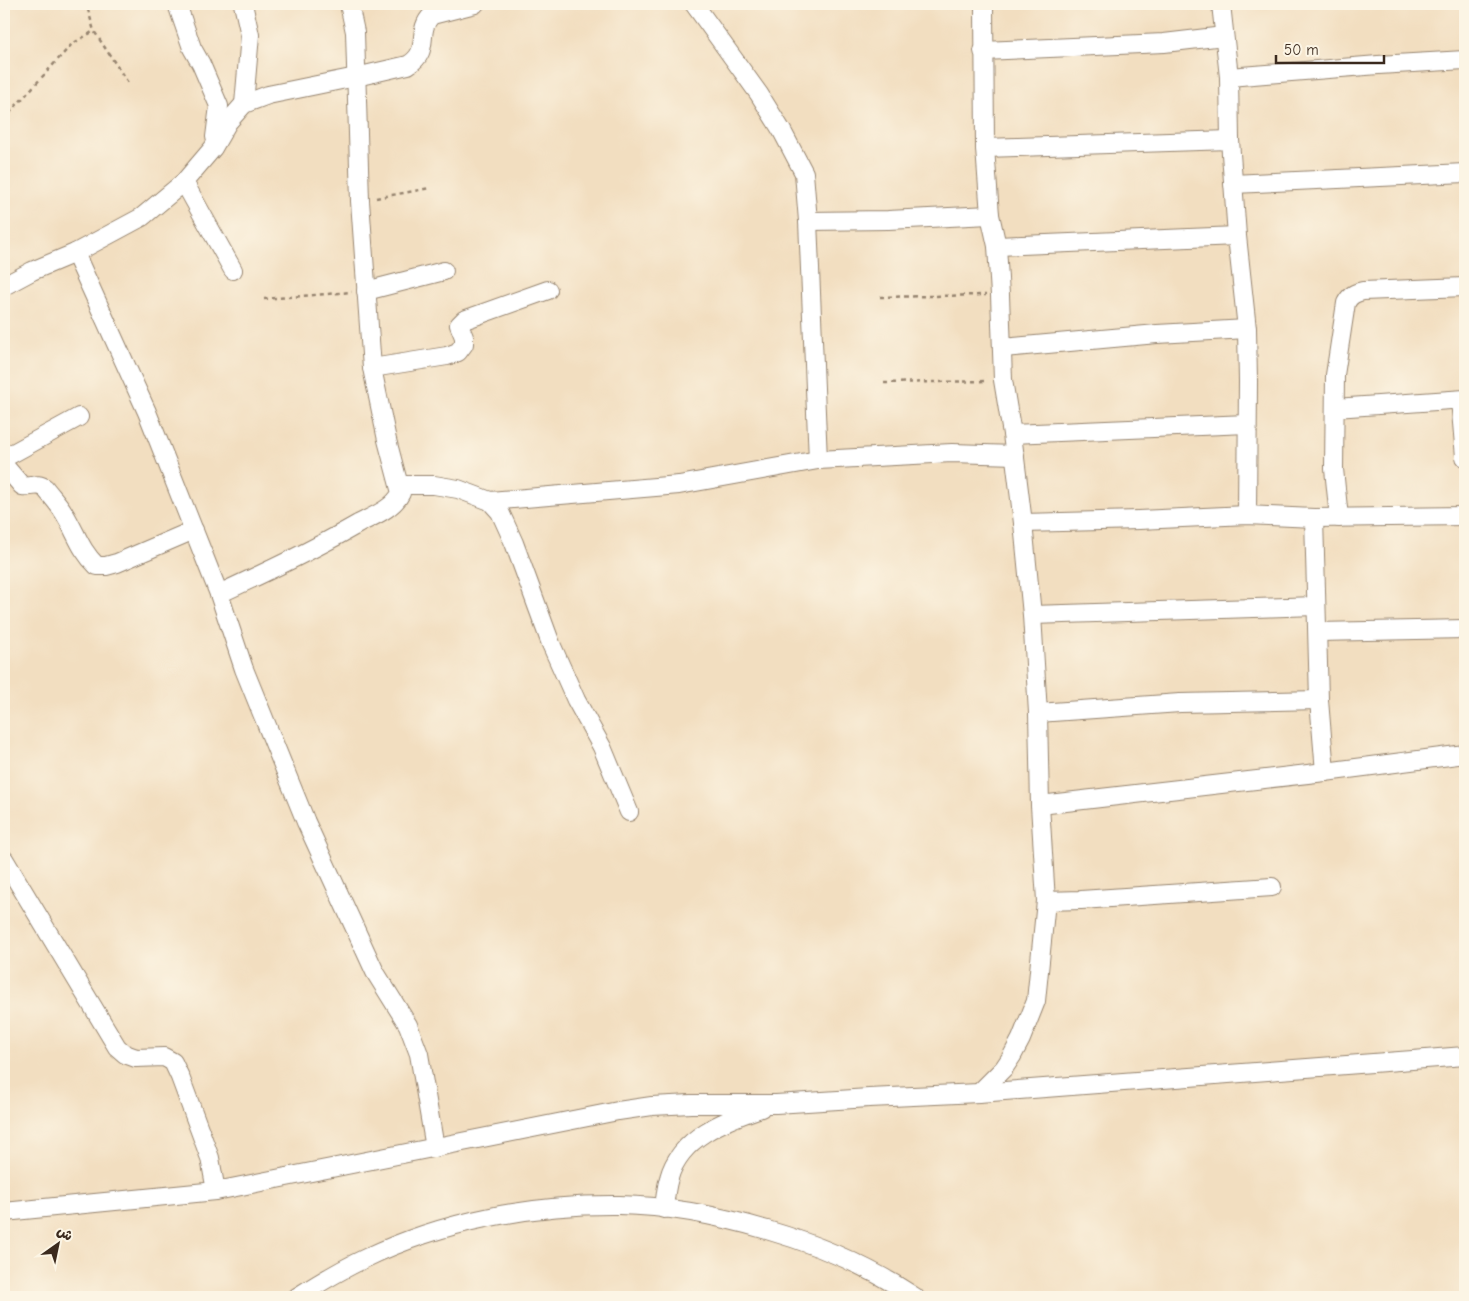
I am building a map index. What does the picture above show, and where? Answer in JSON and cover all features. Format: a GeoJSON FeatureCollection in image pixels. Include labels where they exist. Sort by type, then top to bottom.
{"type":"FeatureCollection","features":[{"type":"Feature","properties":{"kind":"street"},"geometry":{"type":"LineString","coordinates":[[177,4],[192,48],[219,106],[213,148]]}},
{"type":"Feature","properties":{"kind":"street"},"geometry":{"type":"LineString","coordinates":[[243,4],[250,35],[244,104]]}},
{"type":"Feature","properties":{"kind":"street"},"geometry":{"type":"LineString","coordinates":[[219,594],[333,538],[390,506],[398,499],[401,493],[387,440],[372,368],[360,201],[355,32],[349,4]]}},
{"type":"Feature","properties":{"kind":"street"},"geometry":{"type":"LineString","coordinates":[[4,286],[32,271],[75,253],[142,217],[184,182],[213,148],[228,122],[244,104],[268,95],[356,78],[408,64],[414,61],[422,49],[424,26],[432,15],[475,4]]}},
{"type":"Feature","properties":{"kind":"street"},"geometry":{"type":"LineString","coordinates":[[694,4],[760,94],[804,173],[808,221],[818,460]]}},
{"type":"Feature","properties":{"kind":"street"},"geometry":{"type":"LineString","coordinates":[[980,1093],[1004,1068],[1012,1056],[1022,1039],[1036,1001],[1046,901],[1032,615],[1015,455],[1003,380],[997,246],[990,215],[984,148],[984,4]]}},
{"type":"Feature","properties":{"kind":"street"},"geometry":{"type":"LineString","coordinates":[[1221,4],[1229,78],[1230,140],[1237,236],[1247,329],[1247,515]]}},
{"type":"Feature","properties":{"kind":"street"},"geometry":{"type":"LineString","coordinates":[[983,51],[1164,43],[1224,36]]}},
{"type":"Feature","properties":{"kind":"street"},"geometry":{"type":"LineString","coordinates":[[1229,78],[1465,60]]}},
{"type":"Feature","properties":{"kind":"street"},"geometry":{"type":"LineString","coordinates":[[984,148],[1230,140]]}},
{"type":"Feature","properties":{"kind":"street"},"geometry":{"type":"LineString","coordinates":[[1233,184],[1465,173]]}},
{"type":"Feature","properties":{"kind":"street"},"geometry":{"type":"LineString","coordinates":[[184,182],[233,270]]}},
{"type":"Feature","properties":{"kind":"street"},"geometry":{"type":"LineString","coordinates":[[808,221],[888,220],[990,215]]}},
{"type":"Feature","properties":{"kind":"street"},"geometry":{"type":"LineString","coordinates":[[997,246],[1237,236]]}},
{"type":"Feature","properties":{"kind":"street"},"geometry":{"type":"LineString","coordinates":[[75,253],[147,412],[219,594],[244,669],[306,822],[375,972],[408,1025],[418,1054],[435,1148]]}},
{"type":"Feature","properties":{"kind":"street"},"geometry":{"type":"LineString","coordinates":[[366,291],[444,271]]}},
{"type":"Feature","properties":{"kind":"street"},"geometry":{"type":"LineString","coordinates":[[1339,518],[1334,469],[1335,375],[1346,303],[1354,293],[1363,291],[1465,287]]}},
{"type":"Feature","properties":{"kind":"street"},"geometry":{"type":"LineString","coordinates":[[372,368],[447,356],[458,352],[464,344],[464,337],[459,325],[464,320],[548,290]]}},
{"type":"Feature","properties":{"kind":"street"},"geometry":{"type":"LineString","coordinates":[[1003,348],[1158,334],[1247,329]]}},
{"type":"Feature","properties":{"kind":"street"},"geometry":{"type":"LineString","coordinates":[[1335,408],[1463,399],[1465,457]]}},
{"type":"Feature","properties":{"kind":"street"},"geometry":{"type":"LineString","coordinates":[[4,458],[79,417]]}},
{"type":"Feature","properties":{"kind":"street"},"geometry":{"type":"LineString","coordinates":[[1012,434],[1247,424]]}},
{"type":"Feature","properties":{"kind":"street"},"geometry":{"type":"LineString","coordinates":[[400,485],[434,485],[458,489],[490,501],[679,485],[818,460],[952,453],[1015,455]]}},
{"type":"Feature","properties":{"kind":"street"},"geometry":{"type":"LineString","coordinates":[[4,465],[22,486],[26,487],[37,484],[45,488],[65,513],[88,557],[97,566],[117,563],[194,530]]}},
{"type":"Feature","properties":{"kind":"street"},"geometry":{"type":"LineString","coordinates":[[490,501],[500,512],[514,543],[551,644],[576,700],[602,747],[629,812]]}},
{"type":"Feature","properties":{"kind":"street"},"geometry":{"type":"LineString","coordinates":[[1023,523],[1247,515],[1314,518],[1465,516]]}},
{"type":"Feature","properties":{"kind":"street"},"geometry":{"type":"LineString","coordinates":[[1314,518],[1319,700],[1325,772]]}},
{"type":"Feature","properties":{"kind":"street"},"geometry":{"type":"LineString","coordinates":[[1032,615],[1316,606]]}},
{"type":"Feature","properties":{"kind":"street"},"geometry":{"type":"LineString","coordinates":[[1318,632],[1465,629]]}},
{"type":"Feature","properties":{"kind":"street"},"geometry":{"type":"LineString","coordinates":[[1038,714],[1180,703],[1319,700]]}},
{"type":"Feature","properties":{"kind":"street"},"geometry":{"type":"LineString","coordinates":[[1040,805],[1465,754]]}},
{"type":"Feature","properties":{"kind":"street"},"geometry":{"type":"LineString","coordinates":[[4,859],[117,1047],[125,1054],[136,1058],[164,1057],[173,1062],[210,1158],[216,1191]]}},
{"type":"Feature","properties":{"kind":"street"},"geometry":{"type":"LineString","coordinates":[[1046,901],[1272,887]]}},
{"type":"Feature","properties":{"kind":"street"},"geometry":{"type":"LineString","coordinates":[[4,1212],[216,1191],[618,1111],[652,1106],[776,1104],[980,1093],[1465,1056]]}},
{"type":"Feature","properties":{"kind":"street"},"geometry":{"type":"LineString","coordinates":[[664,1208],[669,1177],[677,1159],[689,1144],[699,1136],[729,1120],[776,1104]]}},
{"type":"Feature","properties":{"kind":"street"},"geometry":{"type":"LineString","coordinates":[[297,1297],[327,1278],[366,1258],[407,1240],[448,1227],[533,1210],[576,1206],[620,1205],[664,1208],[704,1214],[786,1235],[863,1267],[915,1297]]}},
{"type":"Feature","properties":{"kind":"path"},"geometry":{"type":"LineString","coordinates":[[91,4],[87,6],[94,31],[128,83]]}},
{"type":"Feature","properties":{"kind":"path"},"geometry":{"type":"LineString","coordinates":[[4,119],[72,44],[94,31]]}},
{"type":"Feature","properties":{"kind":"path"},"geometry":{"type":"LineString","coordinates":[[360,201],[430,188]]}},
{"type":"Feature","properties":{"kind":"path"},"geometry":{"type":"LineString","coordinates":[[264,299],[366,291]]}},
{"type":"Feature","properties":{"kind":"path"},"geometry":{"type":"LineString","coordinates":[[880,296],[1000,295]]}},
{"type":"Feature","properties":{"kind":"path"},"geometry":{"type":"LineString","coordinates":[[884,383],[1003,380]]}}]}
